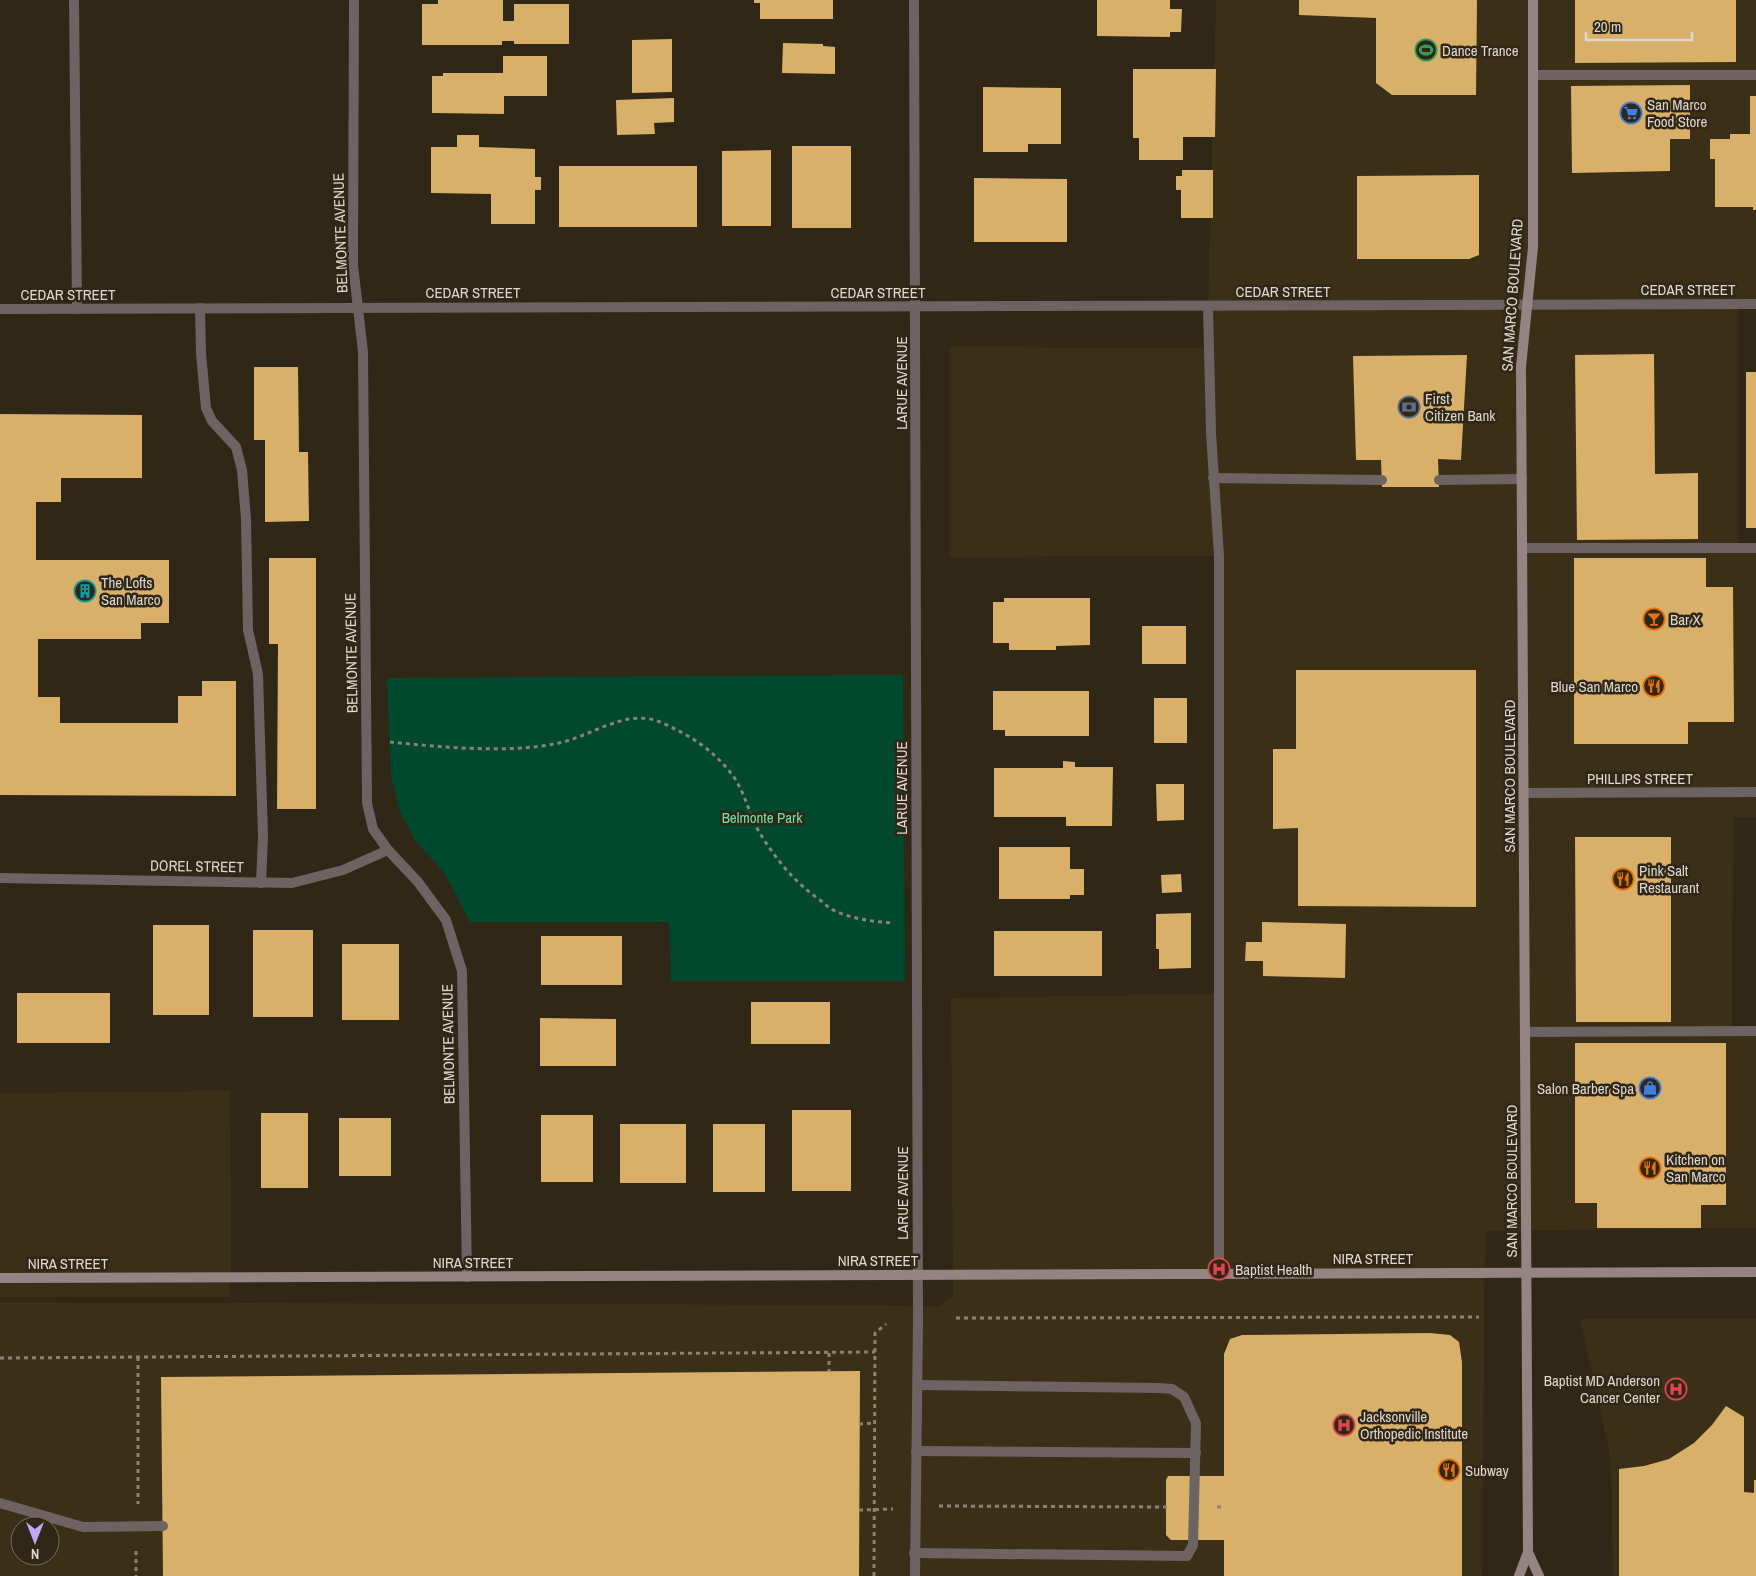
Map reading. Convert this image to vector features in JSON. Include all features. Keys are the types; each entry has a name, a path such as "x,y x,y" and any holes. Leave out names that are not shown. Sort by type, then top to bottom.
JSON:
{"street":[{"path":"74,0 78,309"},
{"name":"BELMONTE AVENUE","path":"354,0 353,265 362,352 367,803 373,828 388,850 418,882 446,920 462,970 467,1277"},
{"name":"LARUE AVENUE","path":"914,0 918,1385 915,1576"},
{"name":"SAN MARCO BOULEVARD","path":"1519,1576 1528,1552 1521,367 1533,247 1532,0"},
{"path":"1533,75 1756,75"},
{"name":"CEDAR STREET","path":"0,309 1756,304"},
{"path":"1208,306 1213,478 1219,556 1219,1274"},
{"path":"200,308 201,353 206,408 212,421 236,447 242,470 246,519 248,630 258,674 263,837 261,882"},
{"path":"1213,478 1382,480"},
{"path":"1439,480 1522,480"},
{"path":"1523,548 1756,548"},
{"name":"PHILLIPS STREET","path":"1524,793 1756,792"},
{"name":"DOREL STREET","path":"0,878 292,883 343,870 388,850"},
{"path":"1525,1032 1756,1031"},
{"name":"NIRA STREET","path":"0,1278 1756,1272"},
{"path":"914,1553 1187,1556 1193,1546 1196,1453 1196,1424 1184,1397 1172,1389 918,1385"},
{"path":"916,1451 1196,1453"},
{"path":"0,1503 83,1527 162,1526"},
{"name":"SAN MARCO BOULEVARD","path":"1528,1552 1539,1576"}],"path":[{"path":"367,739 421,745 516,748 560,743 622,720 638,718 658,721 682,732 710,750 732,773 747,801 758,828 791,876 812,894 834,911 875,922 916,924"},
{"path":"956,1318 1479,1317"},
{"path":"874,1576 875,1333 886,1324"},
{"path":"0,1358 875,1352"},
{"path":"829,1353 829,1371"},
{"path":"138,1357 138,1504"},
{"path":"859,1424 875,1424"},
{"path":"939,1506 1224,1507"},
{"path":"859,1510 901,1508"},
{"path":"136,1551 136,1576"}],"shaded area":[{"path":"1216,0 1756,0 1756,307 1738,308 1738,550 1756,550 1756,817 1733,817 1732,1034 1756,1035 1756,1228 1485,1231 1482,1576 0,1576 0,1302 870,1305 939,1307 953,1295 951,998 1218,994 1219,556 950,557 950,347 1207,348"},
{"path":"230,1091 231,1260 229,1297 0,1297 0,1093"},
{"name":"Baptist MD Anderson Cancer Center","path":"1580,1319 1756,1319 1756,1576 1613,1576 1611,1460"}],"green space":[{"name":"Belmonte Park","path":"903,675 905,981 671,981 669,922 470,922 445,874 415,840 399,810 391,776 387,678"}],"building":[{"path":"438,0 503,0 503,21 514,21 514,4 569,4 569,44 514,44 514,41 502,41 502,45 422,45 422,4 438,4"},
{"path":"754,0 833,0 833,19 760,19 760,3 754,3"},
{"path":"1097,0 1170,0 1170,9 1182,9 1181,32 1170,32 1170,37 1097,36"},
{"name":"Dance Trance","path":"1299,0 1477,0 1476,95 1392,95 1376,83 1376,18 1299,15"},
{"path":"1575,0 1736,0 1736,62 1575,63"},
{"path":"672,39 672,92 632,93 632,40"},
{"path":"783,43 823,44 823,46 835,47 835,74 782,73"},
{"path":"503,56 547,56 547,96 504,96 504,114 432,113 432,76 443,76 443,73 503,73"},
{"path":"1133,69 1216,69 1215,137 1183,137 1183,160 1139,160 1139,138 1133,138"},
{"name":"San Marco Food Store","path":"1690,85 1690,139 1670,139 1670,171 1572,173 1571,86"},
{"path":"983,87 1061,88 1061,144 1028,144 1028,152 983,152"},
{"path":"1750,96 1756,96 1756,210 1753,210 1753,207 1715,207 1715,159 1710,159 1710,139 1730,139 1730,134 1750,134"},
{"path":"674,98 674,122 654,123 655,134 617,135 616,100"},
{"path":"457,135 479,135 479,147 535,149 535,177 541,177 541,190 535,190 535,224 491,224 491,194 431,193 431,147 457,147"},
{"path":"792,146 851,146 851,228 792,228"},
{"path":"771,150 771,226 722,226 722,151"},
{"path":"559,166 697,166 697,227 559,227"},
{"path":"1182,170 1213,170 1213,218 1181,218 1181,190 1176,190 1176,176 1182,176"},
{"path":"1479,175 1479,255 1469,259 1357,259 1357,176"},
{"path":"974,178 1067,179 1067,242 974,242"},
{"path":"1654,354 1655,474 1698,473 1698,539 1577,540 1575,355"},
{"name":"First Citizen Bank","path":"1467,355 1461,460 1438,459 1439,487 1382,487 1381,460 1356,460 1353,356"},
{"path":"254,367 298,367 299,452 308,452 309,521 265,522 265,440 254,440"},
{"path":"1746,372 1756,372 1756,528 1746,528"},
{"name":"The Lofts San Marco","path":"0,414 142,415 142,478 61,478 61,502 36,502 36,560 169,560 169,623 141,623 141,639 38,639 38,697 60,697 60,723 178,723 178,696 202,696 202,681 236,681 236,796 0,795"},
{"path":"269,558 316,558 316,809 277,809 278,644 269,644"},
{"path":"1574,558 1706,558 1706,587 1733,587 1734,722 1688,722 1688,744 1574,744"},
{"path":"1004,598 1090,598 1090,645 1056,646 1056,650 1009,650 1009,643 993,643 993,602 1004,602"},
{"path":"1142,626 1186,626 1186,664 1142,664"},
{"path":"1296,670 1476,670 1476,907 1298,906 1298,828 1273,829 1273,749 1296,749"},
{"path":"993,691 1089,691 1089,736 1005,736 1005,730 993,730"},
{"path":"1154,698 1187,698 1187,743 1154,743"},
{"path":"1063,761 1075,762 1075,767 1113,767 1112,826 1066,826 1066,817 994,817 994,768 1063,768"},
{"path":"1156,784 1184,784 1184,820 1157,821"},
{"path":"1575,837 1671,837 1671,1022 1576,1022"},
{"path":"999,847 1070,847 1070,869 1084,869 1084,895 1070,895 1070,899 999,899"},
{"path":"1181,874 1182,892 1162,893 1161,875"},
{"path":"1191,913 1191,968 1159,969 1159,949 1156,949 1156,914"},
{"path":"1262,922 1346,924 1345,978 1263,976 1263,961 1245,961 1246,942 1262,942"},
{"path":"153,925 209,925 209,1015 153,1015"},
{"path":"253,930 313,930 313,1017 253,1017"},
{"path":"994,931 1102,931 1102,976 994,976"},
{"path":"541,936 622,936 622,985 541,985"},
{"path":"342,944 399,944 399,1020 342,1020"},
{"path":"17,993 110,993 110,1043 17,1043"},
{"path":"751,1002 830,1002 830,1044 751,1044"},
{"path":"540,1018 616,1019 616,1066 540,1066"},
{"path":"1575,1043 1726,1043 1726,1205 1701,1205 1701,1228 1597,1228 1597,1203 1575,1203"},
{"path":"792,1110 851,1110 851,1191 792,1191"},
{"path":"261,1113 308,1113 308,1188 261,1188"},
{"path":"541,1115 593,1115 593,1182 541,1182"},
{"path":"339,1118 391,1118 391,1176 339,1176"},
{"path":"620,1124 686,1124 686,1183 620,1183"},
{"path":"713,1124 765,1124 765,1192 713,1192"},
{"path":"1430,1333 1450,1335 1459,1342 1462,1362 1462,1576 1224,1576 1224,1540 1171,1540 1166,1535 1166,1480 1168,1476 1224,1476 1224,1354 1230,1339 1242,1335"},
{"path":"860,1371 859,1576 163,1576 161,1377"},
{"path":"1726,1406 1744,1417 1744,1492 1754,1493 1754,1480 1756,1480 1756,1576 1619,1576 1619,1469 1644,1466 1669,1459 1694,1443 1712,1425"}],"place":[{"name":"Dance Trance","path":"1426,50"},
{"name":"San Marco Food Store","path":"1631,113"},
{"name":"First Citizen Bank","path":"1409,407"},
{"name":"The Lofts San Marco","path":"85,591"},
{"name":"Bar X","path":"1654,619"},
{"name":"Blue San Marco","path":"1654,686"},
{"name":"Pink Salt Restaurant","path":"1623,879"},
{"name":"Salon Barber Spa","path":"1650,1088"},
{"name":"Kitchen on San Marco","path":"1650,1168"},
{"name":"Baptist Health","path":"1219,1269"},
{"name":"Baptist MD Anderson Cancer Center","path":"1676,1389"},
{"name":"Jacksonville Orthopedic Institute","path":"1344,1425"},
{"name":"Subway","path":"1449,1470"}]}
